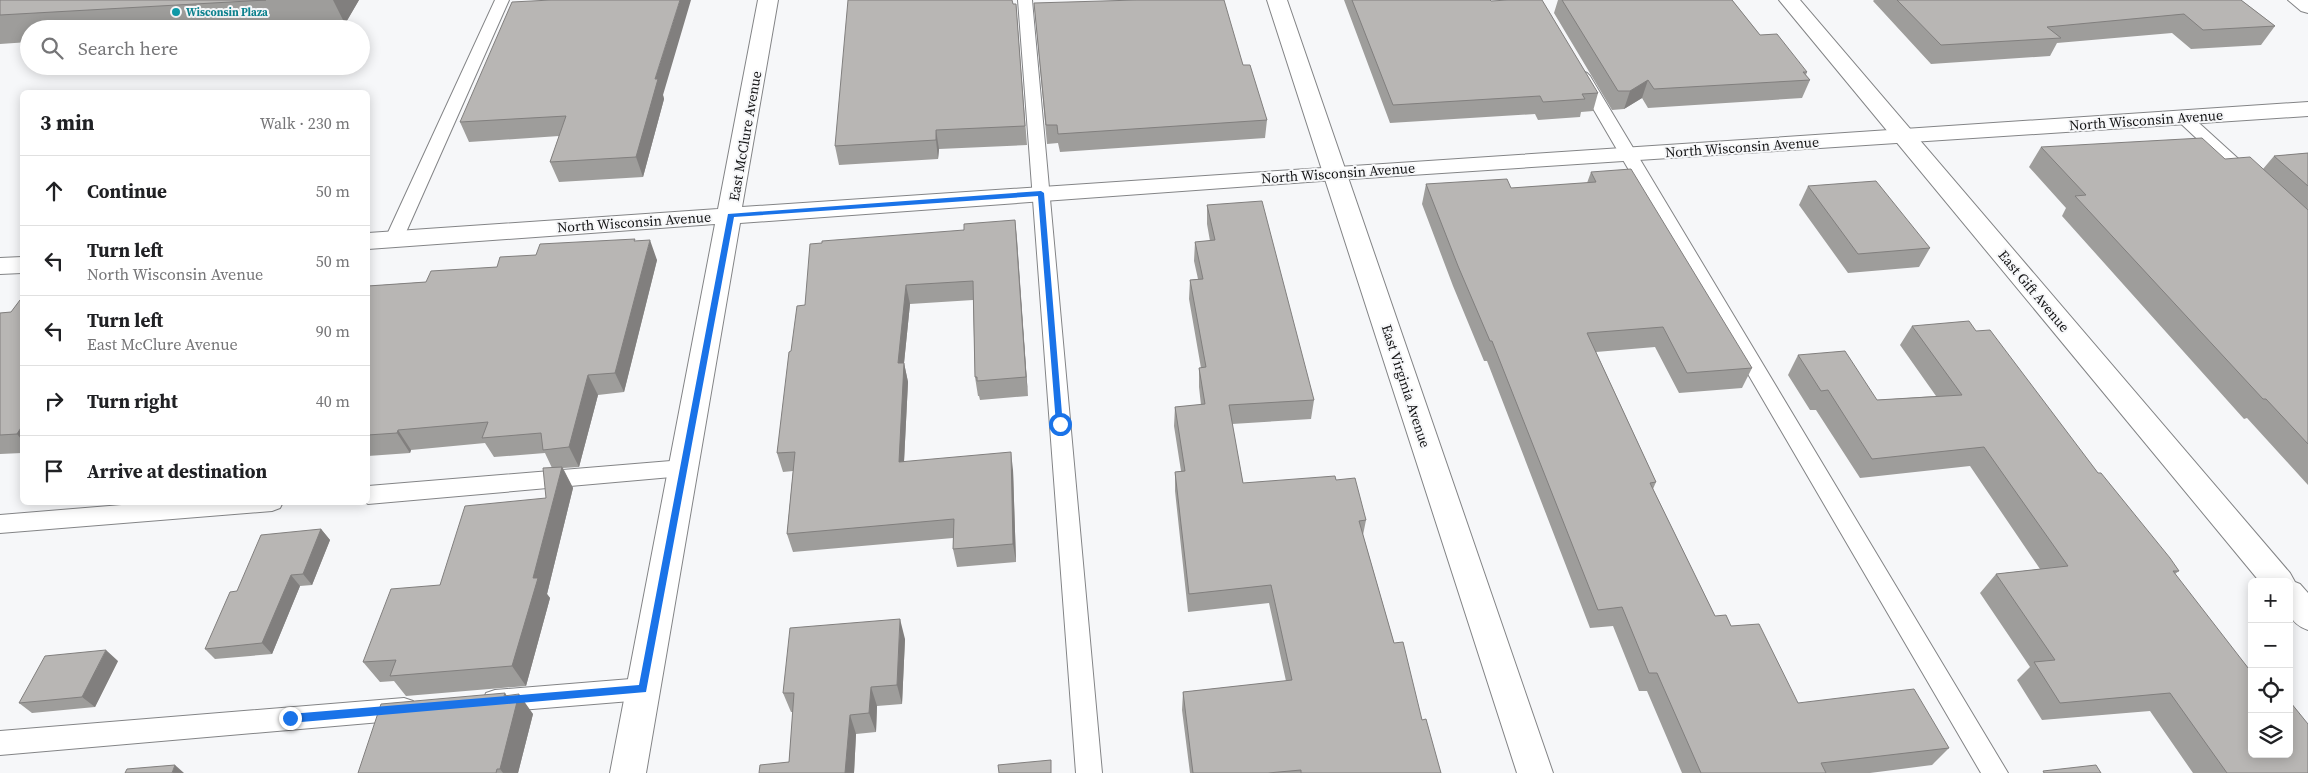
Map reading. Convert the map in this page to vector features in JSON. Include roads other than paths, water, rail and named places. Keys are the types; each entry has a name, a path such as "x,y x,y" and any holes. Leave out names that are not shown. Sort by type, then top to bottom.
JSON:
{"street":[{"name":"East McClure Avenue","path":"628,773 731,215 768,0"},
{"name":"East Virginia Avenue","path":"1276,0 1535,773"},
{"name":"East Gift Avenue","path":"1789,0 2277,578"},
{"path":"2298,0 2308,7"},
{"name":"North Wisconsin Avenue","path":"370,241 1041,193 2308,109"},
{"path":"0,266 20,264"},
{"path":"2293,598 2308,616"}],"lane":[{"path":"394,239 502,0"},
{"path":"1025,0 1089,773"},
{"path":"1576,65 1995,773"},
{"path":"2183,117 2260,188"},
{"path":"370,494 683,468"},
{"path":"0,524 235,505"},
{"path":"476,703 643,689"},
{"path":"0,744 427,707"}],"place":[{"name":"Wisconsin Plaza","path":"176,12"}]}
